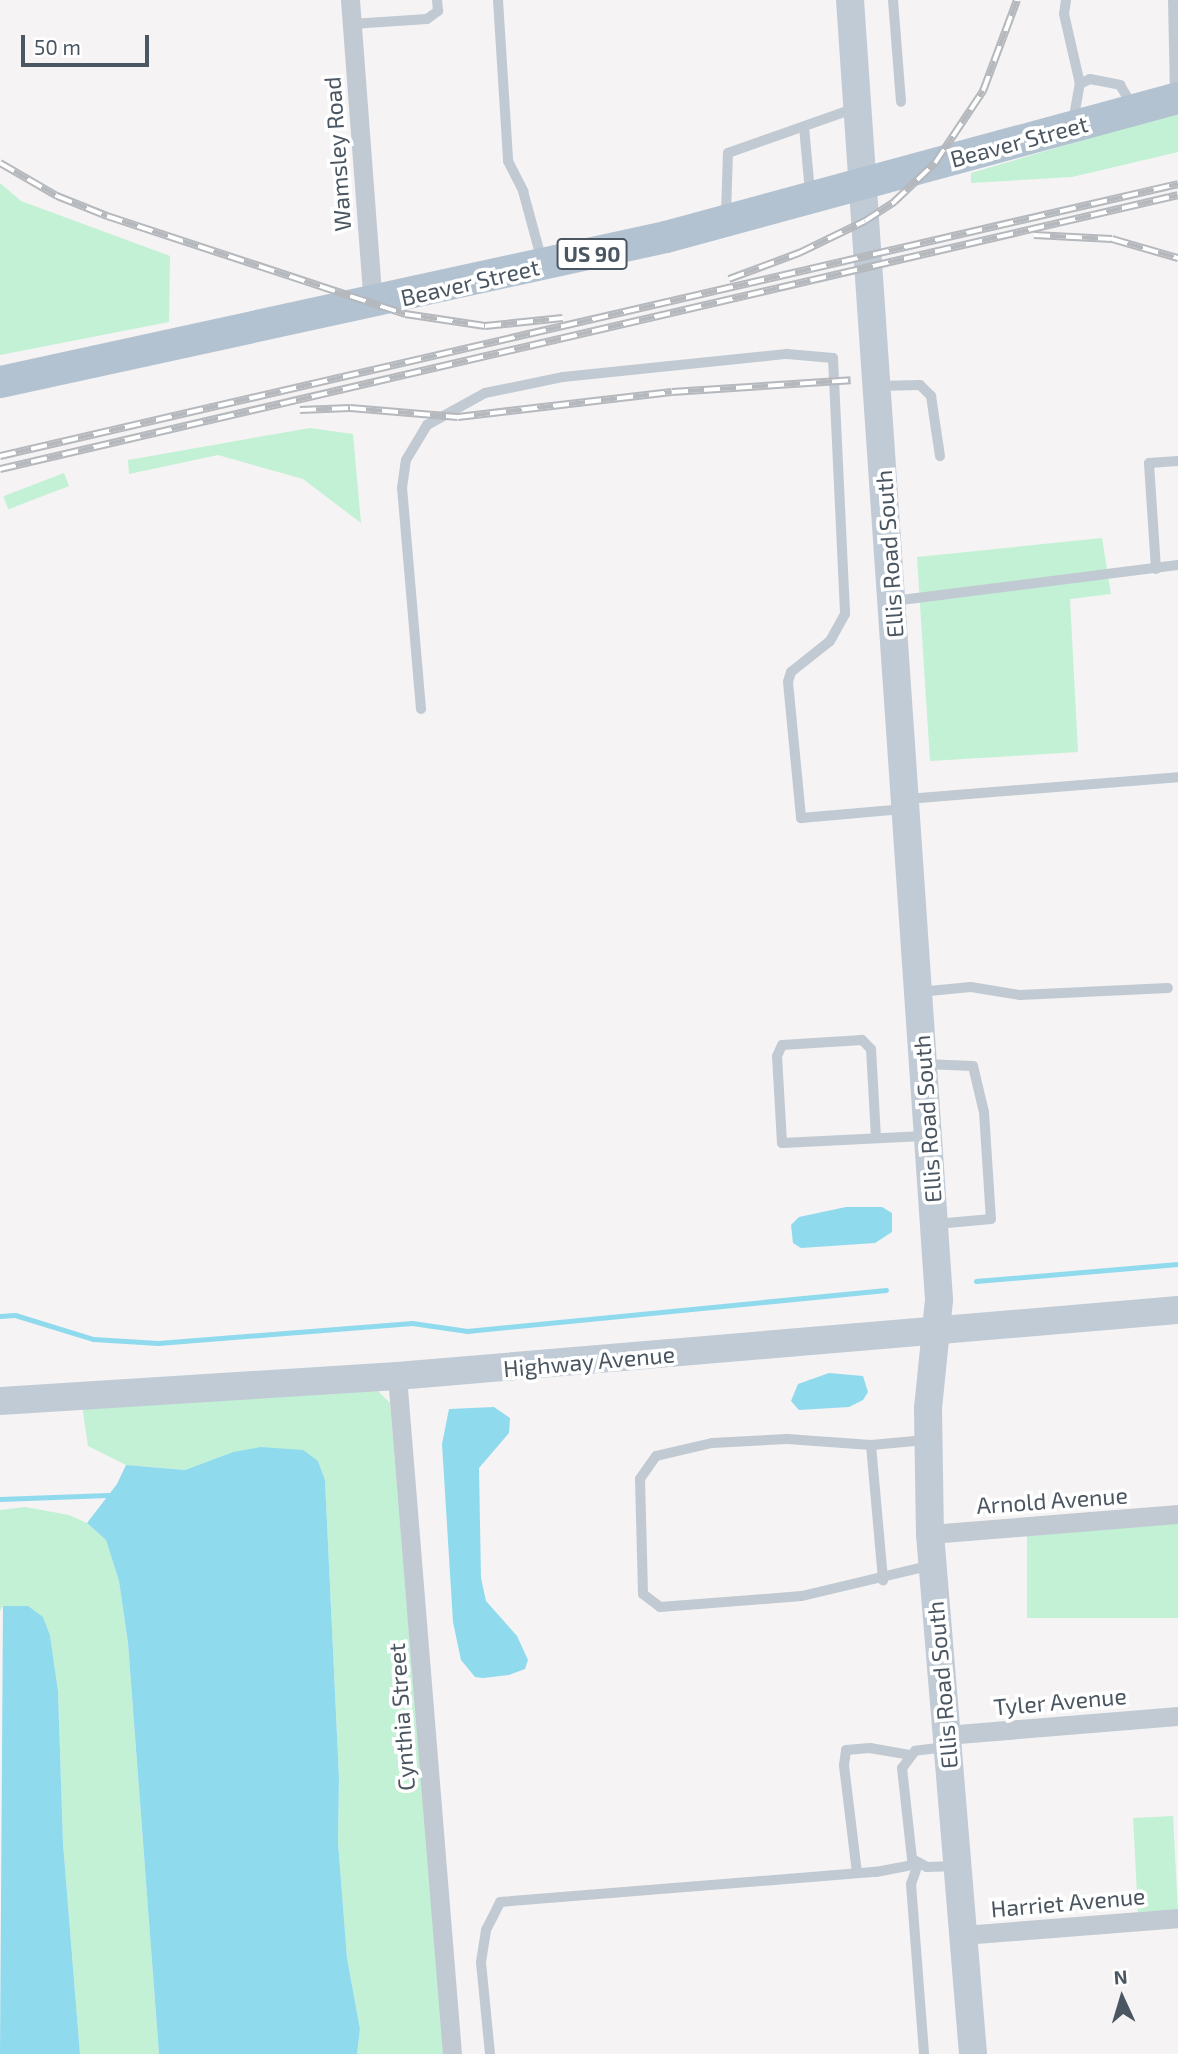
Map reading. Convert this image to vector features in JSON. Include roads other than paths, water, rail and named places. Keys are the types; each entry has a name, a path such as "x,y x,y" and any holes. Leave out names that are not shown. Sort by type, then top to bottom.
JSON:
{"main road":[{"name":"Beaver Street","path":"0,382 543,265 810,198 1177,98"}],"street":[{"name":"Wamsley Road","path":"350,0 373,303"},
{"name":"Ellis Road South","path":"850,0 934,1224 937,1331 927,1440 930,1534 972,2054"},
{"name":"Highway Avenue","path":"0,1401 397,1376 1178,1310"},
{"name":"Cynthia Street","path":"397,1376 452,2054"},
{"name":"Arnold Avenue","path":"930,1534 1178,1514"},
{"name":"Tyler Avenue","path":"946,1741 1178,1716"},
{"name":"Harriet Avenue","path":"962,1935 1178,1917"}],"lane":[{"path":"352,24 427,19 438,11 437,0"},
{"path":"498,0 508,161 523,191 543,265"},
{"path":"893,0 901,102"},
{"path":"1066,0 1064,14 1080,85 1073,126"},
{"path":"1173,0 1177,98"},
{"path":"1080,85 1090,79 1111,79 1127,94 1134,109"},
{"path":"726,220 728,153 857,107"},
{"path":"804,127 810,198"},
{"path":"421,709 402,488 406,460 427,425 485,393 562,377 787,354 833,358 845,614 830,641 791,673 788,681 801,818 906,804 1178,777"},
{"path":"878,386 920,385 931,396 940,456"},
{"path":"1156,569 1149,463 1178,461"},
{"path":"892,601 1178,565"},
{"path":"919,992 971,988 1020,995 1168,988"},
{"path":"877,1138 871,1049 862,1040 782,1045 777,1056 782,1143 928,1136"},
{"path":"924,1064 973,1066 984,1112 991,1219 934,1224"},
{"path":"927,1440 871,1444 787,1439 712,1443 656,1456 640,1479 643,1594 660,1607 802,1596 883,1580 932,1565"},
{"path":"871,1444 883,1580"},
{"path":"857,1873 844,1765 846,1750 870,1748 909,1755 946,1741"},
{"path":"909,1755 902,1768 910,1852 918,1864"},
{"path":"918,1864 911,1884 924,2054"},
{"path":"491,2054 481,1962 486,1930 500,1902 857,1873 918,1864 957,1866"}],"water":[{"path":"846,1207 882,1207 892,1213 892,1232 875,1243 801,1248 793,1243 791,1225 799,1217"},
{"path":"829,1373 863,1376 868,1392 863,1400 849,1407 799,1410 791,1401 798,1384"},
{"path":"494,1407 510,1418 509,1433 479,1468 481,1578 486,1601 517,1636 528,1660 525,1669 509,1675 483,1678 475,1677 461,1660 453,1622 442,1444 449,1409"},
{"path":"261,1447 303,1450 318,1461 325,1480 339,1778 338,1842 347,1958 360,2029 357,2054 159,2054 128,1643 119,1581 106,1540 87,1523 117,1484 126,1465 185,1470 233,1452"},
{"path":"3,1606 28,1606 43,1617 50,1635 58,1691 63,1843 80,2054 0,2054"}],"waterway":[{"path":"976,1281 1178,1264"},
{"path":"0,1316 15,1315 93,1339 158,1343 412,1323 467,1331 886,1290"},
{"path":"0,1499 108,1495"}],"railway":[{"path":"729,279 799,253 865,221 894,202 935,163 983,91 1017,0"},
{"path":"0,163 57,196 107,216 405,314 485,326 563,318"},
{"path":"0,456 1178,184"},
{"path":"0,469 1178,195"},
{"path":"1034,235 1112,239 1178,258"},
{"path":"300,410 350,408 458,417 672,392 851,380"}]}
